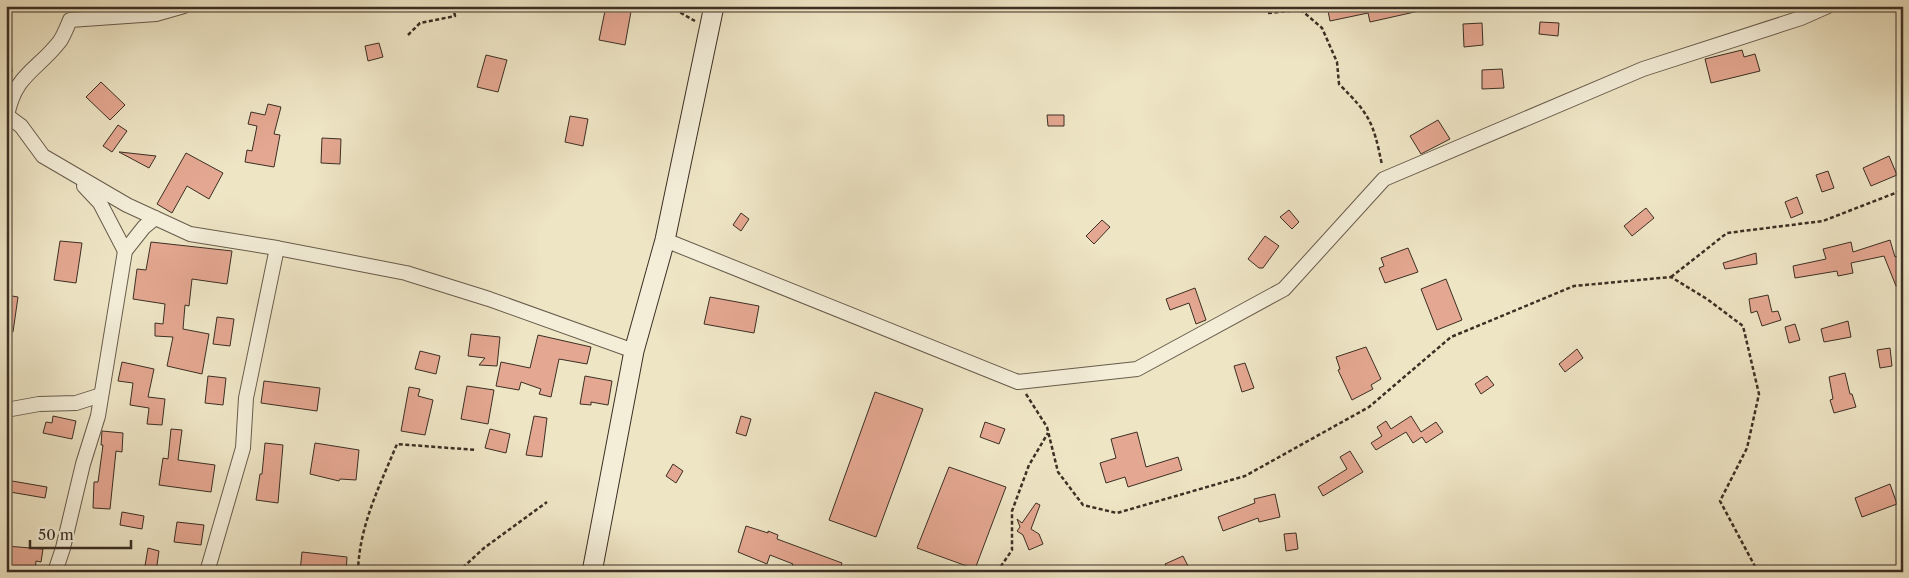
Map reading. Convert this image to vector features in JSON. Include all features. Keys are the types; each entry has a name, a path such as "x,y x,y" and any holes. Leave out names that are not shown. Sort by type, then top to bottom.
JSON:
{"main road":[{"path":"592,572 634,351 665,240 714,6"}],"street":[{"path":"184,6 156,14 70,20 60,41 24,75 10,100 7,116 21,126 43,156 74,177 190,234 277,248 406,273 489,299 634,351"},
{"path":"665,240 1018,382 1137,370 1284,289 1384,178 1643,69 1801,18 1828,6"},
{"path":"74,177 100,203 125,250"},
{"path":"55,572 63,548 83,464 98,416 125,250 144,227 155,218"},
{"path":"207,572 243,448 246,398 277,248"},
{"path":"6,410 39,404 76,403 101,395"}],"path":[{"path":"6,29 10,6"},
{"path":"408,35 420,23 455,16 453,6"},
{"path":"683,6 681,13 708,30"},
{"path":"1268,13 1301,10 1322,28 1337,62 1339,84 1364,110 1376,132 1384,178"},
{"path":"6,49 16,89"},
{"path":"1018,382 1046,427 1058,472 1082,505 1117,513 1245,476 1369,407 1451,337 1574,286 1671,277 1727,233 1823,221 1903,190"},
{"path":"1671,277 1707,299 1743,326 1759,394 1747,448 1720,501 1758,572"},
{"path":"997,572 1012,550 1012,511 1029,465 1048,433"},
{"path":"358,572 366,518 397,444 476,450"},
{"path":"458,572 484,548 546,502"}],"building":[{"path":"606,6 632,6 625,45 599,40"},
{"path":"1327,6 1418,6 1419,11 1370,22 1368,13 1330,21"},
{"path":"1540,22 1559,23 1558,36 1539,34"},
{"path":"1482,23 1483,45 1464,47 1463,24"},
{"path":"379,43 383,57 368,61 365,46"},
{"path":"1742,50 1744,57 1755,54 1760,71 1711,83 1705,59"},
{"path":"486,55 507,60 498,92 477,87"},
{"path":"1502,69 1504,88 1482,89 1482,70"},
{"path":"101,82 125,105 110,120 86,97"},
{"path":"268,104 281,107 274,134 280,135 274,167 245,162 247,150 252,151 257,126 248,124 251,112 265,115"},
{"path":"1047,115 1064,115 1064,126 1048,126"},
{"path":"570,116 588,119 583,146 565,142"},
{"path":"1438,120 1450,139 1421,154 1410,136"},
{"path":"118,125 127,131 112,152 103,146"},
{"path":"322,138 341,139 340,164 321,163"},
{"path":"120,152 156,156 149,168"},
{"path":"186,153 223,173 209,199 187,186 172,213 157,204"},
{"path":"1889,156 1897,175 1871,186 1863,168"},
{"path":"1828,171 1834,188 1822,192 1816,175"},
{"path":"1797,197 1803,213 1791,218 1785,202"},
{"path":"1646,208 1654,218 1632,236 1624,226"},
{"path":"1289,210 1299,222 1292,229 1280,217"},
{"path":"741,213 749,219 741,231 733,225"},
{"path":"1102,220 1110,227 1094,244 1086,236"},
{"path":"1265,236 1279,246 1263,268 1259,268 1248,259"},
{"path":"1890,240 1895,257 1903,254 1903,284 1896,286 1884,256 1851,263 1853,273 1838,276 1837,271 1795,278 1793,266 1826,259 1823,249 1851,242 1853,252"},
{"path":"60,241 82,243 76,283 54,280"},
{"path":"151,242 232,251 227,284 192,279 189,306 185,305 183,329 209,334 202,374 167,366 173,337 155,336 155,323 163,324 165,304 133,299 137,269 146,270"},
{"path":"1408,248 1418,272 1385,283 1379,268 1384,266 1381,258"},
{"path":"1756,253 1757,264 1725,269 1723,263"},
{"path":"1446,279 1462,320 1437,330 1421,289"},
{"path":"1195,288 1206,320 1196,324 1189,303 1170,310 1166,299"},
{"path":"6,295 18,297 13,332 6,332"},
{"path":"1768,295 1772,312 1778,311 1781,320 1762,326 1757,311 1751,313 1749,299"},
{"path":"710,297 759,306 754,333 704,324"},
{"path":"217,317 234,319 230,346 213,344"},
{"path":"1848,321 1851,337 1824,342 1821,329"},
{"path":"1795,324 1800,340 1789,343 1785,327"},
{"path":"471,334 500,337 497,366 479,365 485,358 468,356"},
{"path":"538,335 591,347 587,364 559,359 551,397 539,394 541,389 521,382 519,390 496,386 501,362 530,368"},
{"path":"1366,347 1381,379 1371,385 1373,389 1352,400 1338,370 1340,369 1336,357"},
{"path":"1890,348 1892,366 1880,368 1877,350"},
{"path":"1577,349 1583,358 1565,372 1559,364"},
{"path":"420,351 440,356 436,374 415,369"},
{"path":"122,362 154,369 148,397 165,399 162,425 147,424 149,408 130,405 133,383 118,381"},
{"path":"1245,363 1254,388 1242,392 1234,366"},
{"path":"1845,373 1850,394 1852,394 1856,407 1834,413 1830,400 1833,399 1829,377"},
{"path":"208,376 226,378 223,405 205,403"},
{"path":"585,376 612,381 608,405 591,402 591,405 580,404"},
{"path":"1487,376 1494,385 1481,394 1475,384"},
{"path":"264,381 320,388 317,411 261,403"},
{"path":"467,386 494,390 488,424 461,419"},
{"path":"409,387 420,389 418,396 433,400 425,435 401,431"},
{"path":"875,392 923,409 876,537 829,520"},
{"path":"53,416 76,421 72,439 43,433 46,422 52,423"},
{"path":"534,416 547,418 542,457 526,455"},
{"path":"741,416 751,419 746,436 736,433"},
{"path":"1411,416 1421,432 1436,422 1443,432 1426,443 1422,437 1413,443 1406,432 1376,450 1371,443 1382,436 1377,427 1386,421 1391,429"},
{"path":"985,422 1005,429 999,444 980,437"},
{"path":"171,429 182,430 178,460 215,465 211,492 159,485 163,458 168,459"},
{"path":"490,429 510,434 506,453 485,448"},
{"path":"102,431 123,433 122,452 116,451 110,509 93,508 94,482 98,482 103,445 101,445"},
{"path":"1137,432 1146,467 1178,457 1182,470 1128,487 1125,477 1106,483 1100,463 1116,458 1111,439"},
{"path":"265,443 283,445 278,503 256,500 260,474 262,474"},
{"path":"315,443 359,450 356,480 340,479 339,481 310,474"},
{"path":"1350,451 1363,472 1323,496 1318,487 1347,469 1340,457"},
{"path":"673,464 683,471 676,483 666,476"},
{"path":"949,467 1006,487 975,569 917,548"},
{"path":"12,481 47,487 45,498 10,492"},
{"path":"1890,484 1897,504 1862,517 1855,498"},
{"path":"1275,494 1280,517 1259,522 1258,518 1223,531 1218,517 1255,503 1254,499"},
{"path":"1036,503 1040,505 1031,529 1039,534 1043,544 1029,550 1023,535 1017,531 1020,527 1017,519 1022,523"},
{"path":"122,512 144,516 142,529 120,525"},
{"path":"177,522 204,525 201,545 174,542"},
{"path":"746,526 768,533 768,531 778,535 777,539 842,563 839,572 790,572 793,564 770,555 767,564 738,552"},
{"path":"1296,533 1298,549 1286,551 1284,534"},
{"path":"6,546 43,549 41,562 36,561 35,572 6,571"},
{"path":"148,548 159,551 156,572 144,572"},
{"path":"302,552 347,557 346,572 300,572"},
{"path":"1183,556 1188,566 1169,572 1165,564"}]}
